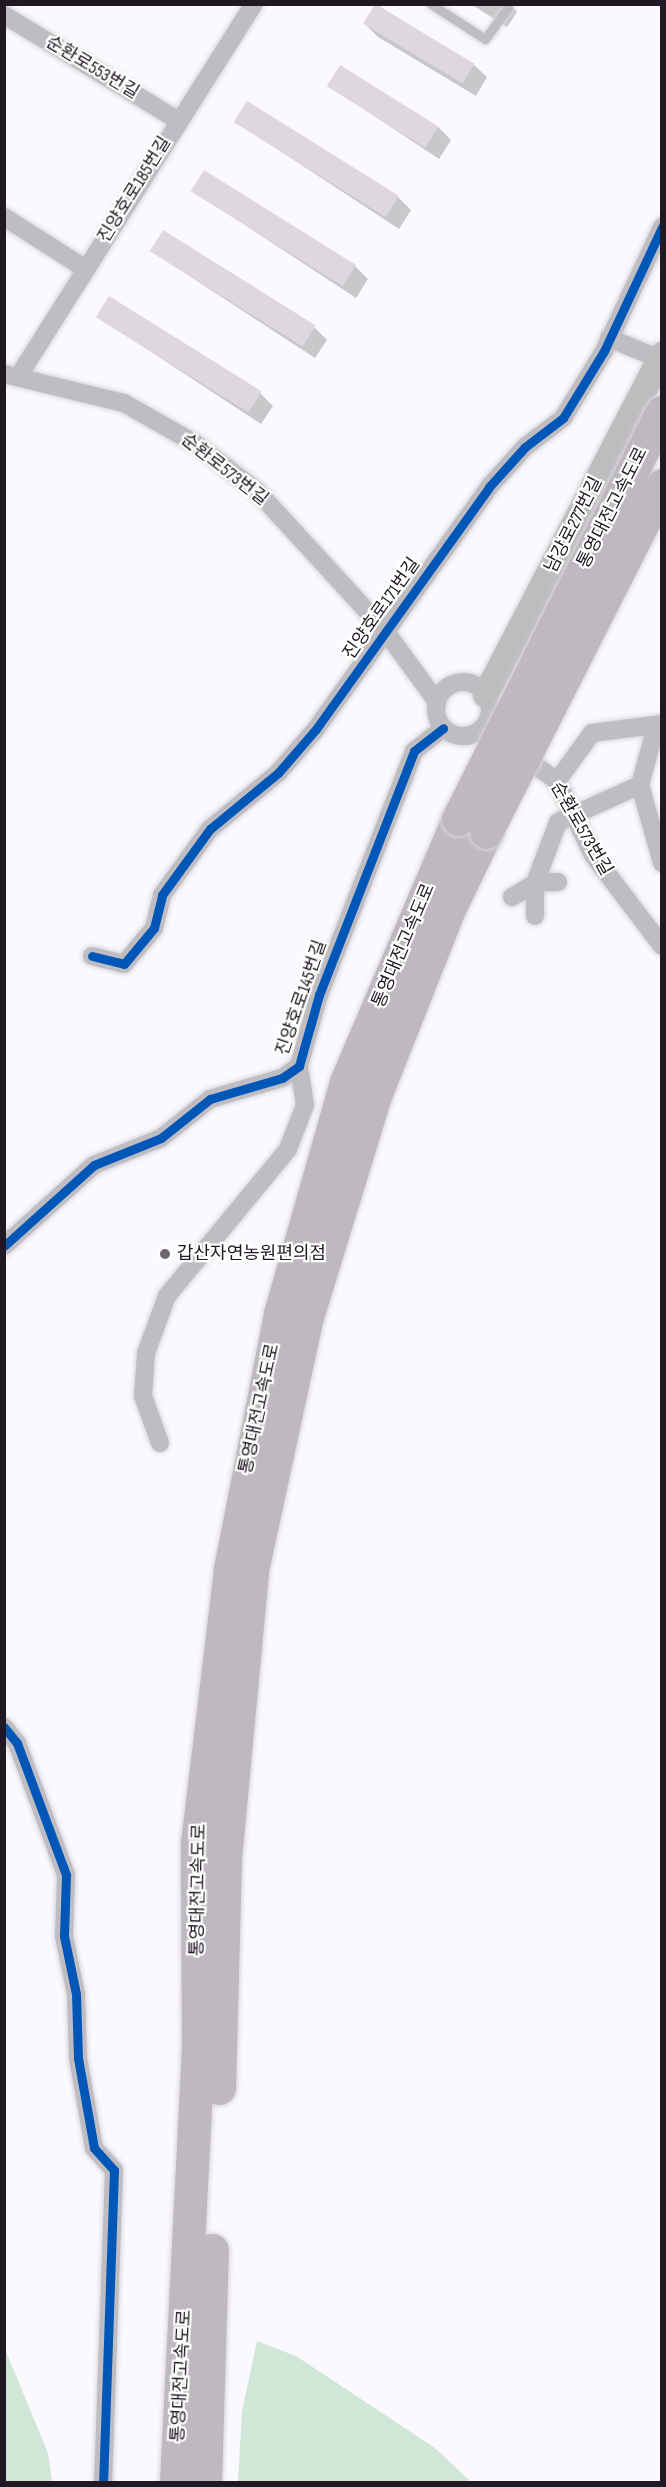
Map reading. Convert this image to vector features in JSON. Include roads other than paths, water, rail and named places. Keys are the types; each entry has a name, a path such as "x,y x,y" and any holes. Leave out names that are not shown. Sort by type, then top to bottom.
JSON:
{"highway":[{"name":"통영대전고속도로","path":"176,2482 198,2049 197,1843 232,1558 280,1314 346,1082 472,826 662,412"},
{"name":"통영대전고속도로","path":"204,2482 225,1858 252,1570 306,1320 376,1093 448,909 472,826 662,485"}],"street":[{"name":"진양호로185번길","path":"11,376 86,269 254,4"},
{"name":"순환로553번길","path":"4,15 179,121"},
{"path":"4,217 86,269"},
{"name":"진양호로171번길","path":"92,956 123,964 154,928 162,895 210,829 278,773 386,632 489,487 525,447 563,418 609,338 662,227"},
{"path":"609,338 661,357"},
{"name":"남강로277번길","path":"486,695 661,357"},
{"name":"순환로573번길","path":"11,376 124,403 196,444 256,491 386,632 437,702"},
{"path":"464,682 486,695 490,712 483,728 467,736 443,728 437,702 447,688 464,682"},
{"path":"557,781 592,733 630,725 659,726 640,785 662,863"},
{"name":"진양호로145번길","path":"4,1246 94,1165 161,1138 210,1099 282,1078 299,1066 319,995 414,752 443,728"},
{"name":"순환로573번길","path":"483,728 557,781 593,855 662,946"},
{"path":"535,916 535,883 558,822 640,785"},
{"path":"512,897 535,883 558,882"},
{"path":"160,1443 143,1396 146,1353 167,1296 288,1149 305,1105 299,1066"},
{"path":"4,1727 17,1743 66,1875 63,1936 76,1994 78,2058 94,2148 114,2170 103,2482"}],"lane":[{"path":"431,4 485,39 508,7"}],"place":[{"name":"갑산자연농원편의점","path":"165,1254"}]}
